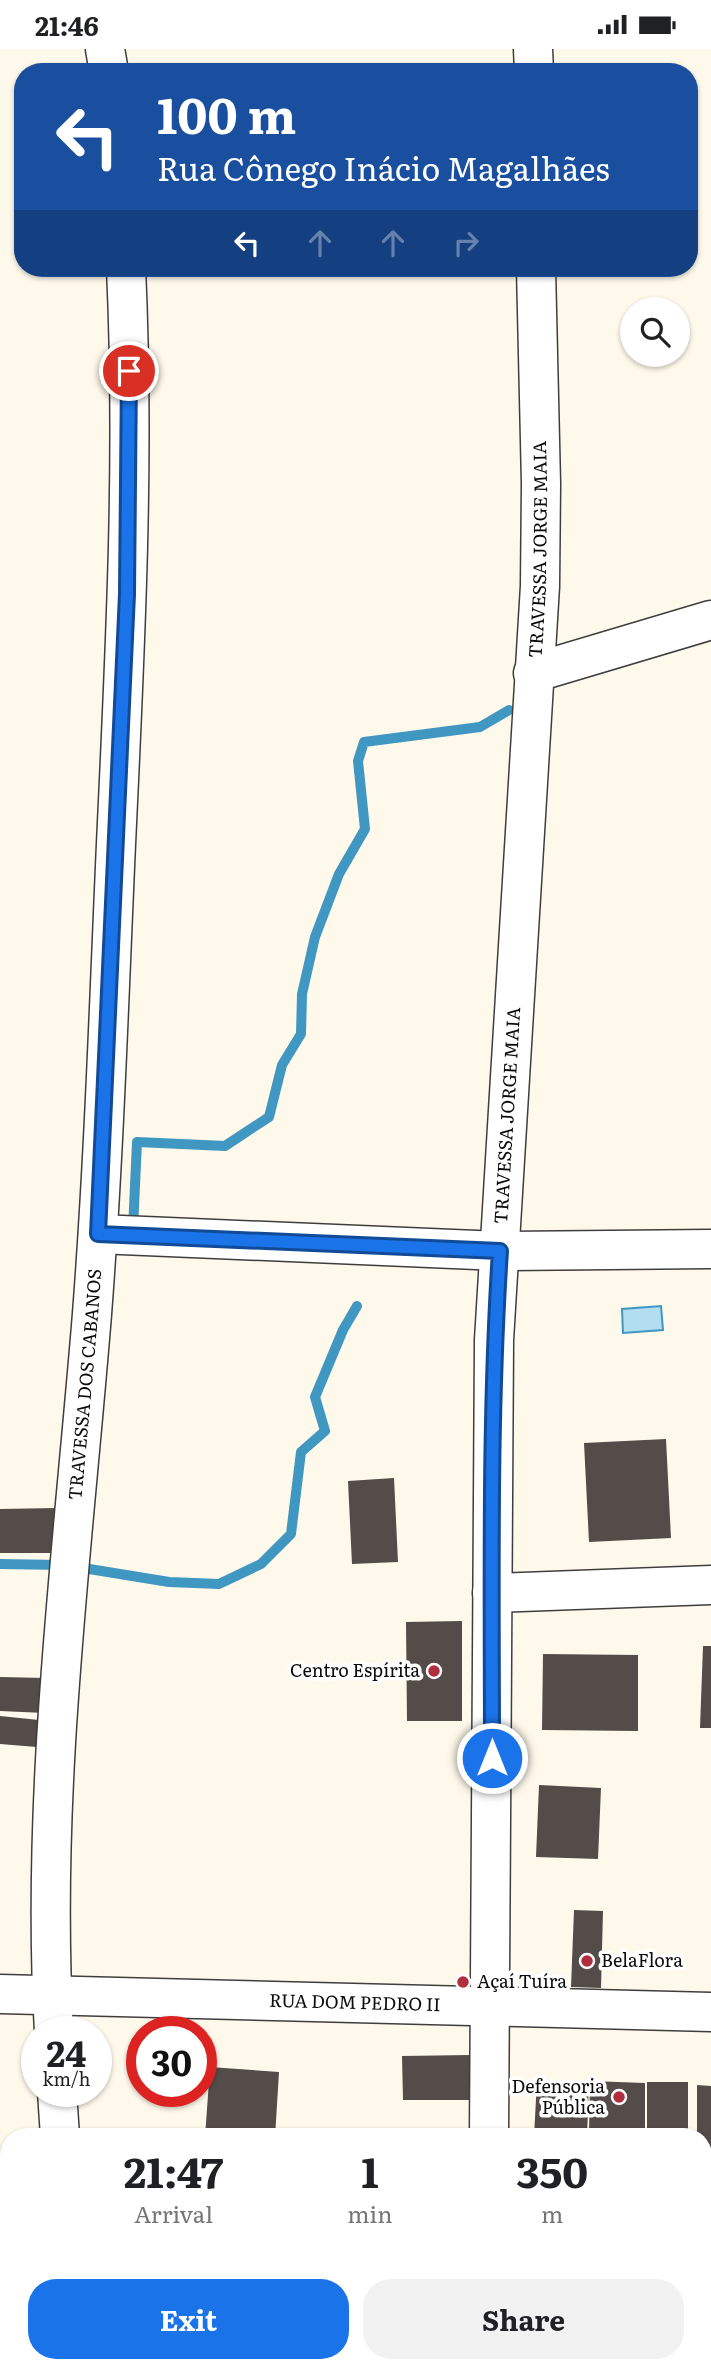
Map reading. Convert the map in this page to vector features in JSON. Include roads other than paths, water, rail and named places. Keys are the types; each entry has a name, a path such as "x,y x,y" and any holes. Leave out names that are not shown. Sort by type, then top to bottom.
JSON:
{"street":[{"name":"TRAVESSA DOS CABANOS","path":"53,2013 52,1871 56,1761 98,1234 128,569 130,394 126,277"},
{"name":"TRAVESSA JORGE MAIA","path":"489,2128 494,1353 540,586 537,277"},
{"path":"533,673 711,619"},
{"path":"98,1234 500,1251 711,1249"},
{"path":"492,1593 711,1585"},
{"name":"RUA DOM PEDRO II","path":"0,1994 53,2013 491,2005 711,2012"},
{"path":"58,2107 59,2128"}],"water":[{"path":"661,1306 663,1330 623,1333 622,1309"}],"waterway":[{"path":"133,1229 137,1142 225,1146 269,1117 282,1065 301,1034 302,994 315,937 339,874 365,829 358,761 364,742 480,727 509,710"},
{"path":"77,1567 169,1582 219,1584 261,1564 291,1534 301,1452 325,1431 315,1397 343,1330 357,1306"},
{"path":"0,1564 62,1565"}],"place":[{"name":"Centro Espírita","path":"434,1671"},
{"name":"BelaFlora","path":"587,1961"},
{"name":"Açaí Tuíra","path":"463,1982"},
{"name":"Defensoria Pública","path":"619,2097"}]}
